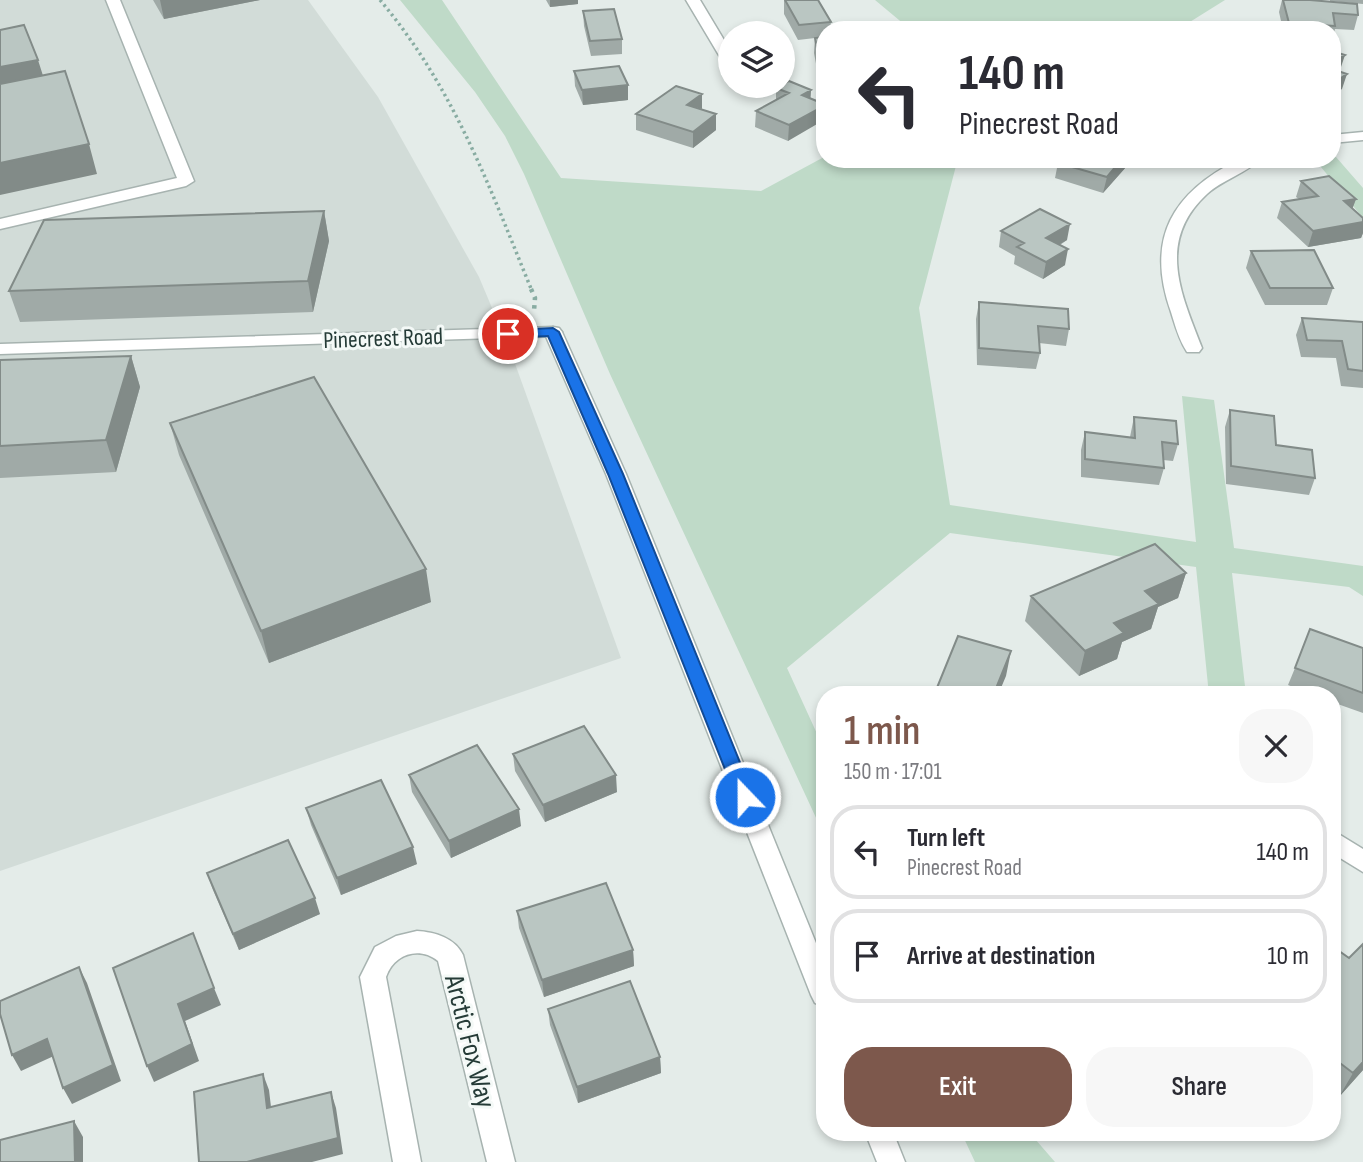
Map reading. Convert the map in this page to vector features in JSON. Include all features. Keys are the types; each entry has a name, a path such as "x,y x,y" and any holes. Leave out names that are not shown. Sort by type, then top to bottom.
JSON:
{"street":[{"path":"0,224 186,181 113,0"},
{"path":"693,0 718,42"},
{"path":"1341,138 1363,136"},
{"path":"1193,348 1170,282 1168,242 1177,219 1192,198 1209,182 1236,168"},
{"path":"542,333 616,474 816,975"},
{"name":"Pinecrest Road","path":"0,349 542,333"},
{"path":"1341,846 1363,862"},
{"name":"Arctic Fox Way","path":"407,1162 373,977 380,959 392,949 419,941 442,947 450,955 501,1162"},
{"path":"883,1141 891,1162"}],"path":[{"path":"380,0 397,18 453,104 535,298 542,333"}],"shaded area":[{"path":"0,0 308,0 378,97 479,277 513,358 621,658 0,871"}],"green space":[{"path":"400,0 442,0 561,178 761,191 816,161 816,168 955,168 919,308 950,505 1196,542 1182,396 1214,400 1234,548 1363,566 1363,596 1349,587 1232,573 1245,686 1208,686 1196,567 950,533 787,668 816,731 816,818 610,374 524,174 505,136 475,92"},
{"path":"875,0 1225,0 1191,21 900,21"},
{"path":"1341,163 1363,188 1363,218 1322,168 1341,168"},
{"path":"965,1141 1037,1141 1055,1162 975,1162"}],"building":[{"path":"785,0 818,0 830,21 816,21 816,23 799,25"},
{"path":"1283,0 1357,4 1358,15 1333,13 1334,21 1288,21"},
{"path":"614,9 622,39 590,41 583,11"},
{"path":"24,25 38,60 0,67 0,30"},
{"path":"619,66 628,85 582,90 574,71"},
{"path":"65,71 89,144 0,163 0,84"},
{"path":"795,83 811,90 802,95 816,101 816,110 789,125 756,111 780,98 795,98"},
{"path":"676,86 702,94 687,105 716,114 693,132 636,114"},
{"path":"1076,168 1114,168 1107,177"},
{"path":"1329,176 1356,199 1344,201 1363,218 1363,222 1313,231 1282,202 1318,196 1301,181"},
{"path":"1040,209 1070,224 1046,238 1068,249 1046,262 1017,247 1024,243 1001,231"},
{"path":"324,211 308,281 9,291 44,220"},
{"path":"1314,250 1333,288 1270,288 1251,251"},
{"path":"979,302 1068,309 1069,329 1038,326 1040,353 979,348"},
{"path":"1302,318 1363,322 1363,371 1348,369 1342,341 1307,340"},
{"path":"131,356 106,440 0,446 0,360"},
{"path":"314,377 426,569 261,631 170,423"},
{"path":"1230,410 1274,416 1276,445 1312,450 1315,478 1231,466"},
{"path":"1134,417 1176,421 1178,444 1162,442 1164,468 1085,459 1085,432 1135,438"},
{"path":"1155,544 1186,573 1145,591 1159,604 1114,623 1124,633 1085,651 1031,596"},
{"path":"1310,629 1363,648 1363,693 1295,668"},
{"path":"958,636 1011,651 997,686 938,686"},
{"path":"584,726 616,775 543,805 513,754"},
{"path":"477,745 519,809 449,841 409,775"},
{"path":"381,780 413,847 337,878 306,808"},
{"path":"288,840 315,898 233,934 207,873"},
{"path":"606,883 633,950 542,980 517,911"},
{"path":"193,933 214,988 178,1004 192,1044 147,1066 113,968"},
{"path":"1363,944 1363,1062 1353,1073 1341,1064 1341,952 1349,958"},
{"path":"79,967 113,1065 63,1088 47,1039 12,1055 0,1014 0,1001"},
{"path":"630,981 660,1057 577,1087 548,1009"},
{"path":"263,1074 267,1108 331,1092 338,1138 247,1162 199,1162 194,1092"},
{"path":"74,1121 75,1162 0,1162 0,1140"}],"route":[{"path":"508,334 553,332 616,474 745,797"}]}
